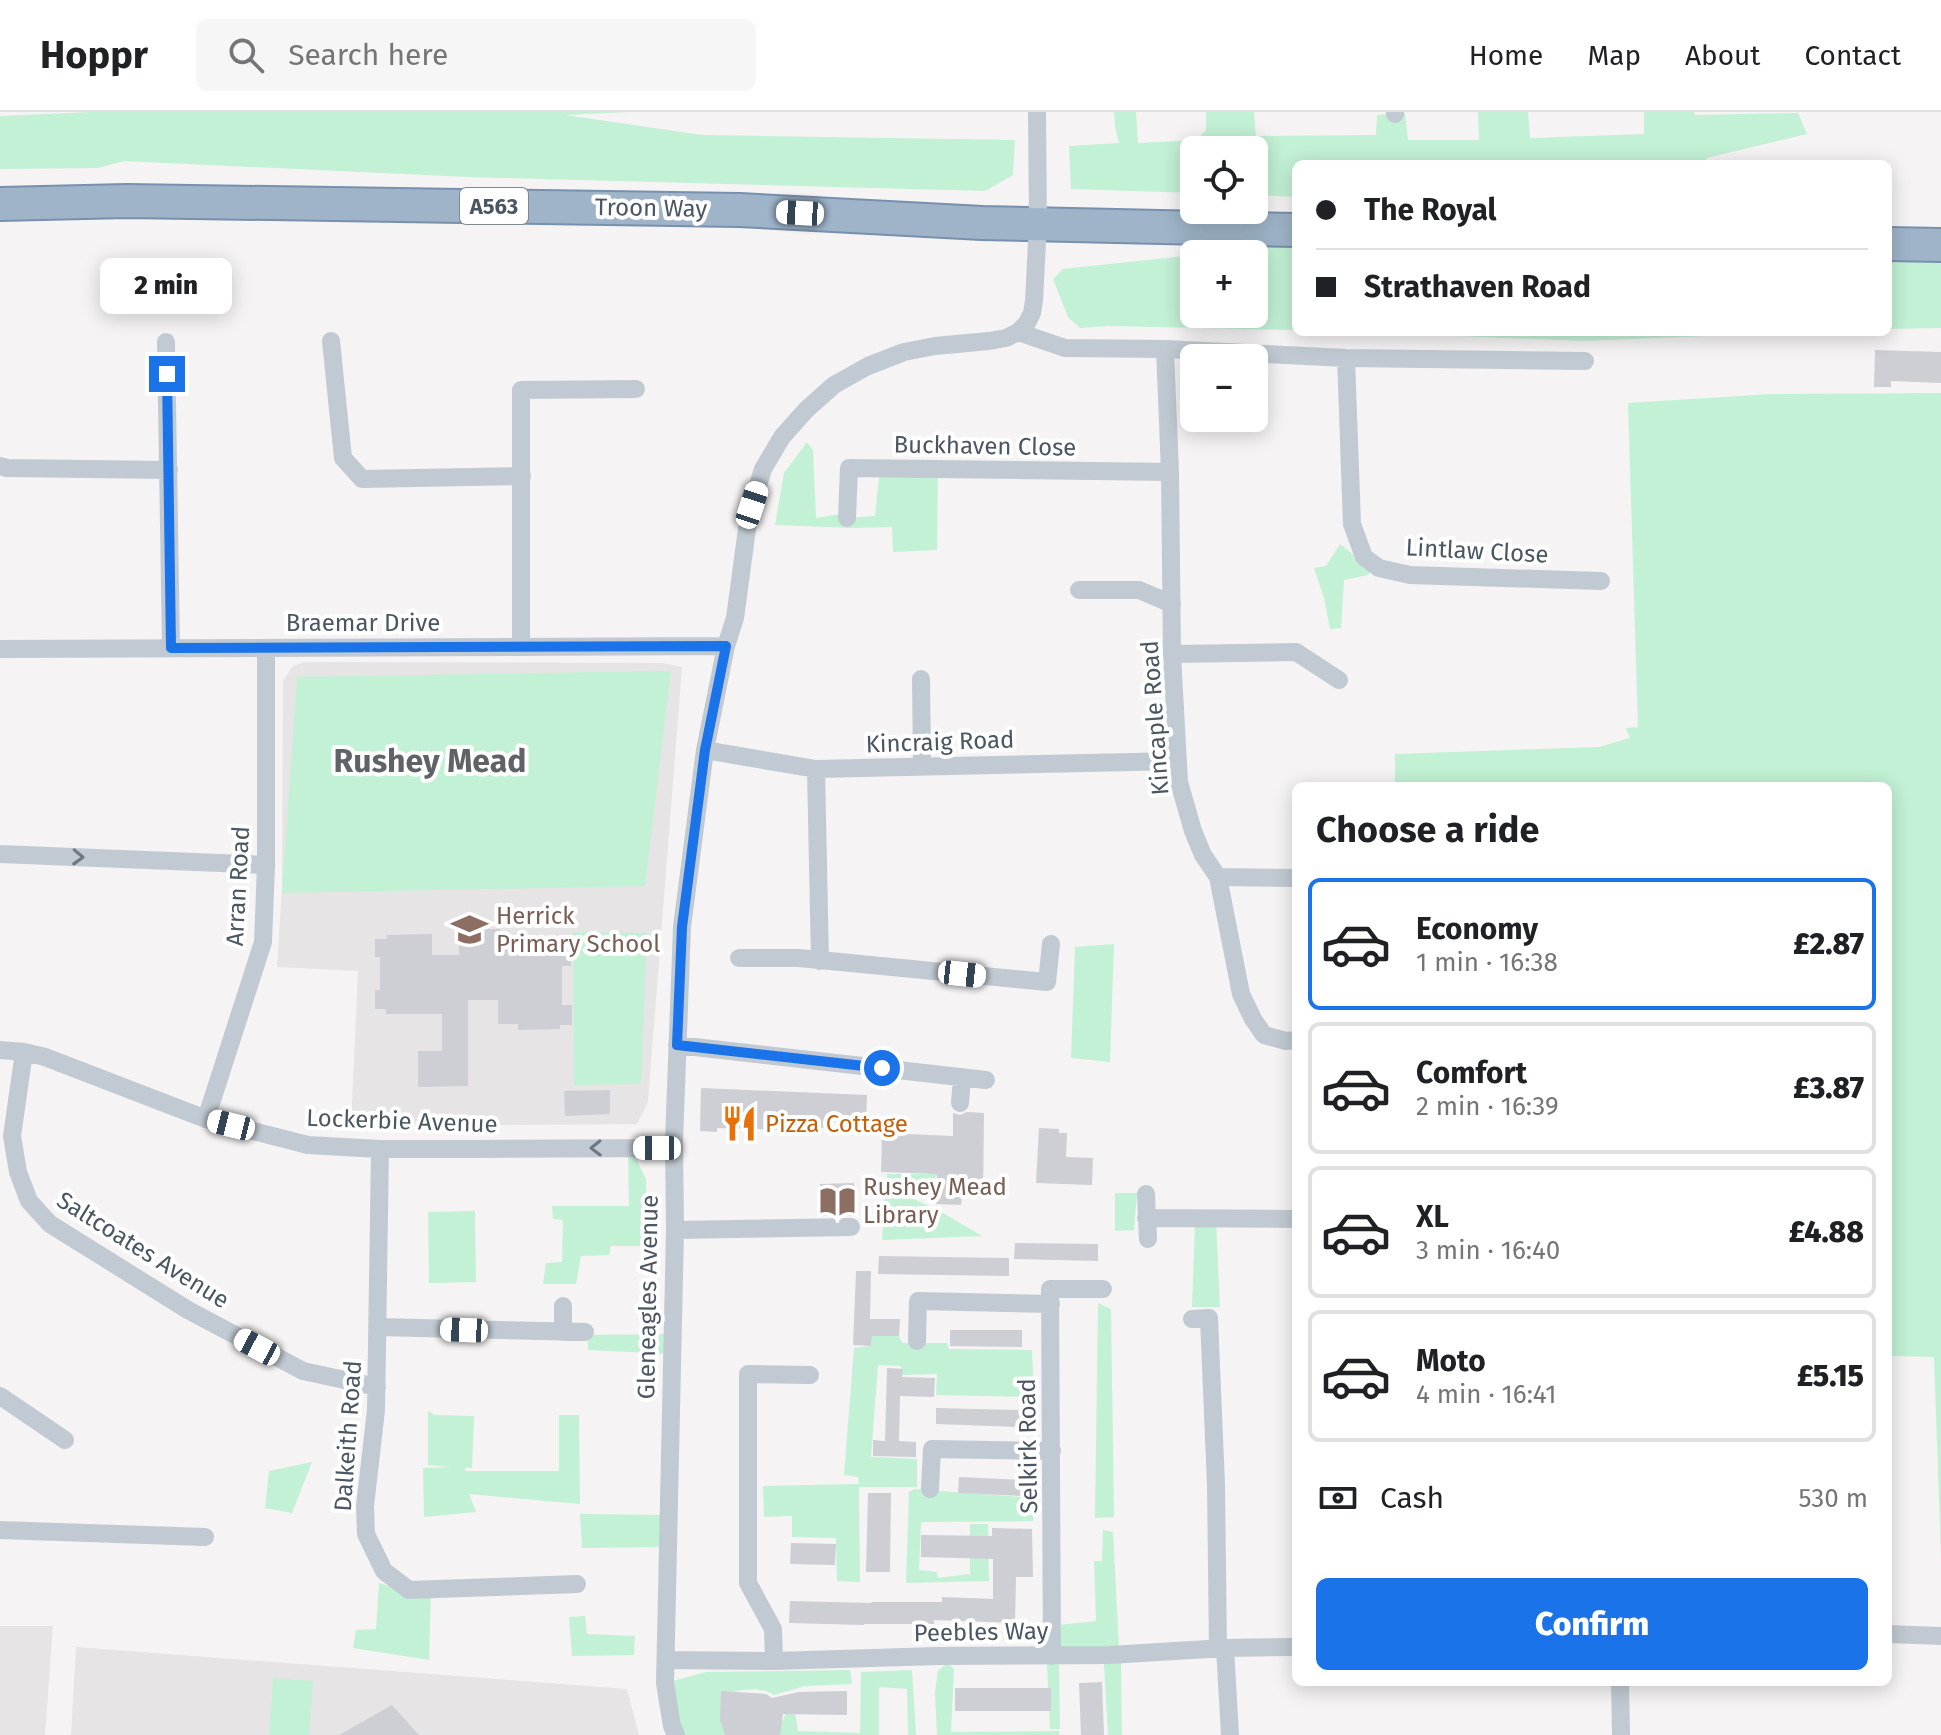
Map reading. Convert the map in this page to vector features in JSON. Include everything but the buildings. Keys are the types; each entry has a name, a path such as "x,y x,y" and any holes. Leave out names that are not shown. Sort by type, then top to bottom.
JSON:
{"highway":[{"name":"Troon Way","path":"2,204 127,201 707,209 982,223 1292,230"},
{"path":"1892,244 1941,245"}],"street":[{"path":"1037,112 1038,223 1032,313 1018,332 1065,348 1165,349 1346,358 1585,361"},
{"name":"Gleneagles Avenue","path":"676,1735 665,1683 674,1148 682,927 705,750 726,646 735,618 752,505 763,469 782,437 834,385 868,366 904,352 989,341 1018,332"},
{"path":"331,341 343,458 362,479 522,476"},
{"path":"166,342 171,648"},
{"name":"Kincaple Road","path":"1165,349 1172,654 1179,782 1193,831 1203,855 1218,877 1241,994 1264,1035 1292,1040"},
{"name":"Lintlaw Close","path":"1346,358 1352,524 1364,557 1379,568 1410,575 1601,581"},
{"path":"521,646 521,390 636,389"},
{"path":"0,466 169,470"},
{"name":"Buckhaven Close","path":"847,518 849,468 1170,472"},
{"path":"1079,590 1139,590 1172,604"},
{"name":"Braemar Drive","path":"0,649 726,646"},
{"name":"Arran Road","path":"206,1119 263,942 266,648"},
{"path":"1172,654 1296,652 1339,680"},
{"path":"921,679 922,766"},
{"name":"Kincraig Road","path":"705,750 816,769 1178,761"},
{"path":"816,769 820,961"},
{"path":"0,854 266,865"},
{"path":"1218,877 1292,878"},
{"path":"739,958 799,958 1047,982 1051,944"},
{"path":"677,1045 986,1080"},
{"name":"Lockerbie Avenue","path":"0,1050 45,1057 206,1119 308,1145 380,1149 674,1148"},
{"name":"Saltcoates Avenue","path":"24,1052 12,1136 18,1172 29,1201 50,1224 188,1310 303,1371 377,1387"},
{"path":"960,1103 962,1077"},
{"name":"Dalkeith Road","path":"380,1149 377,1387 365,1506 366,1534 384,1571 409,1590 577,1584"},
{"path":"1146,1194 1148,1239"},
{"path":"1146,1218 1292,1219"},
{"path":"675,1230 851,1227"},
{"path":"917,1341 918,1301 1051,1304 1050,1289 1103,1289"},
{"name":"Selkirk Road","path":"1051,1304 1052,1656"},
{"path":"563,1306 563,1332"},
{"path":"1209,1318 1222,1648 1230,1735"},
{"path":"379,1327 585,1332"},
{"path":"774,1661 773,1629 748,1583 748,1374 810,1375"},
{"path":"0,1396 65,1440"},
{"path":"930,1489 932,1449 1052,1451"},
{"path":"0,1530 205,1537"},
{"path":"1892,1634 1941,1636"},
{"name":"Peebles Way","path":"666,1660 1052,1656 1292,1647"},
{"path":"1620,1686 1621,1735"}],"shaded area":[{"name":"Herrick Primary School","path":"304,662 663,663 682,667 648,1102 637,1124 351,1126 358,971 277,967 282,887 283,681 292,667"},
{"path":"0,1626 53,1626 45,1735 0,1735"},
{"path":"76,1647 627,1689 639,1735 71,1735"}],"green space":[{"path":"92,112 630,112 565,115 702,135 1015,140 1013,175 985,191 468,177 124,161 98,168 0,169 0,116"},
{"path":"1114,112 1136,112 1138,143 1180,141 1180,193 1071,189 1069,146 1119,143"},
{"path":"1206,112 1254,112 1256,136 1201,136 1206,130"},
{"path":"1478,112 1528,112 1530,138 1644,134 1644,112 1694,112 1695,115 1798,113 1807,134 1707,160 1292,160 1292,197 1268,196 1268,136 1256,136 1376,135 1377,115 1405,113 1408,140 1479,140"},
{"path":"1292,244 1292,330 1202,328 1268,328 1268,247"},
{"path":"1892,249 1941,250 1941,328 1892,329"},
{"path":"1180,256 1180,328 1080,328 1068,317 1053,279 1063,269"},
{"path":"1459,336 1707,336 1584,341"},
{"path":"1941,393 1941,1557 1934,1357 1892,1356 1892,782 1395,782 1395,754 1599,747 1630,738 1626,728 1638,727 1628,403 1770,394"},
{"path":"807,442 813,450 816,518 840,514 847,518 875,516 880,469 938,469 937,550 893,552 892,527 775,525 784,473"},
{"path":"1340,544 1371,569 1368,575 1344,580 1341,628 1330,629 1314,568 1326,566"},
{"path":"671,671 645,886 282,893 297,677"},
{"path":"573,932 647,933 641,1084 574,1085"},
{"path":"1114,944 1110,1062 1071,1058 1075,947"},
{"path":"628,1154 634,1155 646,1179 647,1246 611,1246 609,1255 581,1256 576,1284 543,1284 546,1263 562,1262 563,1220 553,1219 552,1206 629,1206"},
{"path":"887,1174 938,1174 927,1184 914,1188 887,1181"},
{"path":"885,1186 938,1210 982,1236 882,1240"},
{"path":"1115,1193 1137,1193 1134,1230 1115,1231"},
{"path":"475,1211 476,1282 429,1283 428,1212"},
{"path":"1216,1221 1220,1307 1192,1307 1195,1222"},
{"path":"1098,1303 1111,1309 1114,1517 1095,1518"},
{"path":"670,1334 670,1354 588,1350 588,1335"},
{"path":"872,1336 899,1336 902,1343 947,1343 949,1349 1032,1350 1034,1397 936,1395 937,1374 902,1375 901,1366 878,1365 871,1457 917,1459 917,1487 859,1487 860,1582 837,1581 836,1538 792,1537 792,1516 764,1517 763,1486 859,1484 858,1477 844,1475 854,1348 871,1346"},
{"path":"428,1411 435,1415 474,1416 472,1468 465,1468 466,1471 559,1471 559,1415 579,1415 580,1504 469,1494 476,1512 424,1517 423,1468 451,1467 428,1465"},
{"path":"312,1462 292,1513 265,1508 269,1471"},
{"path":"914,1489 1034,1498 1033,1521 921,1522 919,1570 937,1572 938,1578 970,1576 970,1524 988,1524 989,1581 906,1583 909,1492"},
{"path":"580,1514 666,1515 665,1547 582,1548"},
{"path":"1103,1530 1113,1532 1119,1649 1060,1649 1059,1625 1096,1621 1094,1561 1102,1561"},
{"path":"379,1583 401,1590 431,1592 429,1660 353,1648 356,1630 376,1629"},
{"path":"585,1616 587,1634 635,1636 634,1655 572,1656 569,1617"},
{"path":"1121,1662 1122,1735 1108,1735 1104,1664"},
{"path":"947,1663 954,1669 951,1732 1059,1731 1059,1735 937,1735 935,1692 938,1671"},
{"path":"1047,1664 1059,1664 1060,1729 1050,1729"},
{"path":"850,1670 852,1684 805,1686 774,1695 753,1689 732,1692 723,1715 725,1735 676,1735 665,1683 706,1672"},
{"path":"912,1670 916,1735 908,1735 907,1689 879,1687 879,1735 776,1735 788,1709 795,1713 798,1731 860,1733 861,1672"},
{"path":"273,1678 313,1681 309,1735 269,1735"}],"place":[{"name":"Herrick Primary School","path":"470,930"},
{"name":"Pizza Cottage","path":"739,1124"},
{"name":"Rushey Mead Library","path":"837,1201"}],"district":[{"name":"Rushey Mead","path":"430,761"}],"route":[{"path":"167,374 171,648 726,646 705,750 682,927 677,1045 882,1068"}]}
